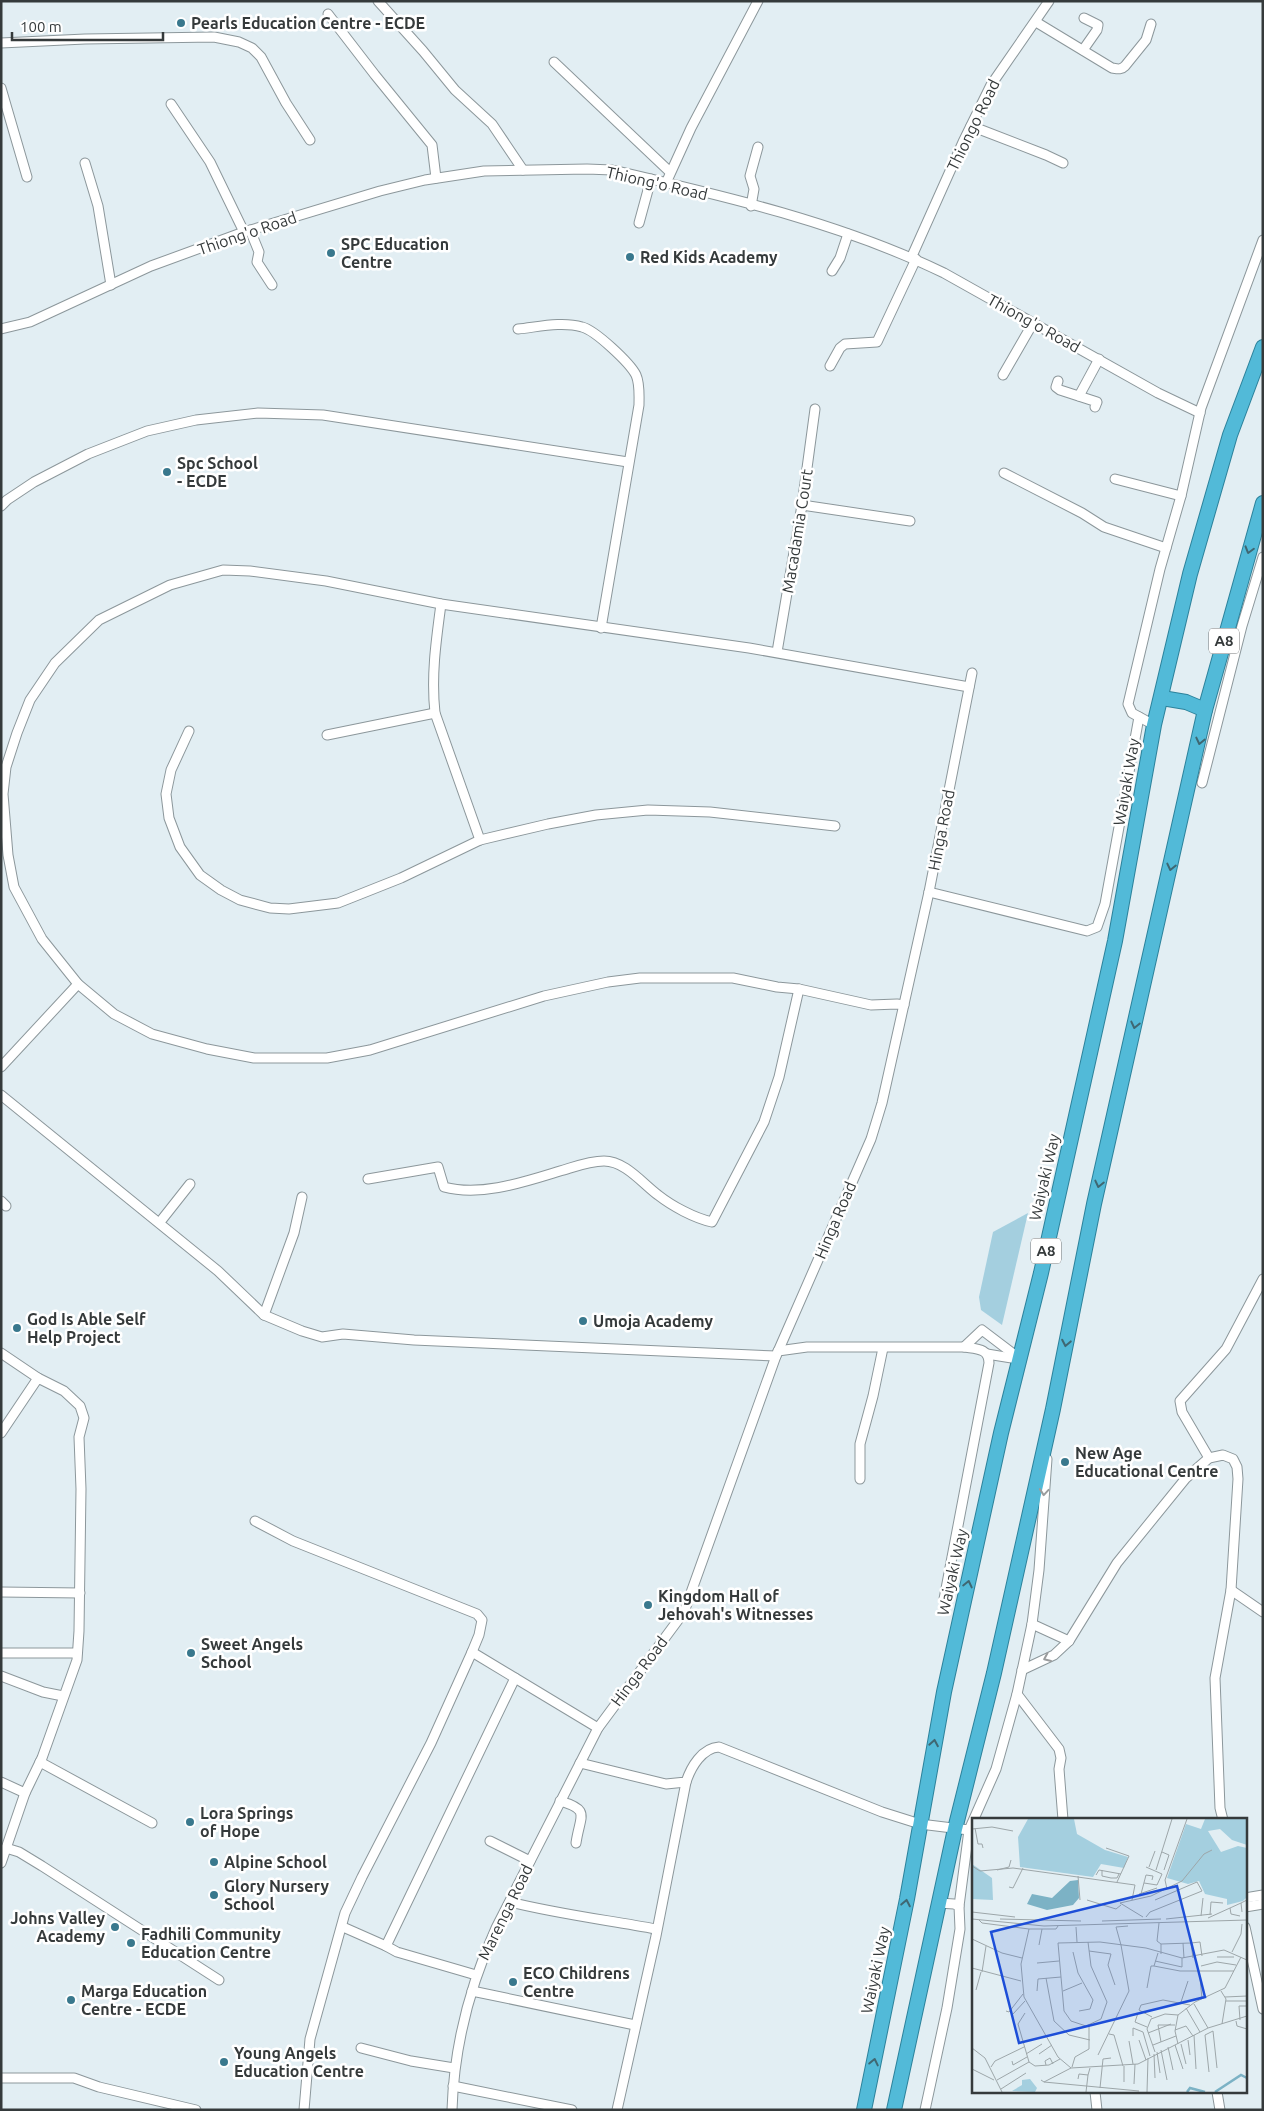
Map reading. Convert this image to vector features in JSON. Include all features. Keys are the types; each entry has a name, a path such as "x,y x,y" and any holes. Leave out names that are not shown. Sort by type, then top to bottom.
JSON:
{"highway":[{"name":"Waiyaki Way","path":"864,2110 907,1899 944,1692 1001,1433 1020,1359 1122,908 1154,725 1162,698 1190,574 1230,435 1263,347"},
{"name":"A8","path":"894,2110 939,1903 962,1829 994,1673 1053,1409 1094,1204 1205,710 1263,503"},
{"path":"1162,698 1186,702 1205,710"}],"street":[{"path":"378,1 455,90 492,124 523,170"},
{"path":"666,183 691,128 758,1"},
{"name":"Thiongo Road","path":"830,366 840,348 845,344 877,342 971,126 1000,72 1036,22 1046,2"},
{"path":"328,14 432,145 436,178"},
{"path":"1083,50 1097,30 1098,25 1084,18"},
{"path":"1036,22 1112,68 1121,69 1146,40 1151,24"},
{"path":"1,43 85,39 206,38 239,42 252,48 261,56 286,103 310,140"},
{"path":"554,62 670,172"},
{"path":"1,88 27,178"},
{"path":"171,104 210,162 259,252 257,262 272,285"},
{"path":"971,126 1046,154 1063,163"},
{"path":"751,206 754,189 750,176 758,147"},
{"path":"85,163 98,206 111,285"},
{"name":"Thiong'o Road","path":"1,329 30,322 151,266 247,231 343,201 436,178 484,171 587,168 612,170 651,179 751,206 848,234 914,258 1158,393 1200,413"},
{"path":"638,223 651,179"},
{"path":"832,271 840,258 848,234"},
{"path":"1154,725 1132,713 1128,704 1200,413 1263,240"},
{"path":"1003,375 1033,323"},
{"path":"518,329 551,325 584,327 602,339 628,363 636,375 640,390 601,628"},
{"path":"1079,396 1099,359"},
{"path":"1058,381 1056,387 1060,390 1097,402 1095,407"},
{"name":"Macadamia Court","path":"777,652 802,505 815,410"},
{"path":"1,506 34,482 88,454 147,431 196,420 258,413 323,415 628,462"},
{"path":"1004,473 1082,513 1104,527 1166,548"},
{"path":"1115,479 1181,496"},
{"path":"802,505 910,521"},
{"path":"1202,783 1237,645 1263,557"},
{"path":"904,1005 871,1005 799,989 733,978 672,977 608,982 544,996 370,1050 327,1058 254,1058 207,1050 152,1034 114,1014 78,984 42,939 14,887 8,855 2,794 6,768 16,733 30,700 56,663 99,620 170,585 223,570 250,571 326,581 441,604 777,652 970,688"},
{"path":"441,604 434,646 433,696 435,713 480,840"},
{"name":"Hinga Road","path":"598,1728 684,1612 777,1353 870,1138 882,1103 929,892 972,673"},
{"path":"327,735 435,713"},
{"path":"929,892 1086,931 1092,931 1097,927 1105,904 1139,718"},
{"path":"189,731 171,770 166,794 169,818 180,847 200,875 221,890 240,900 270,908 289,909 338,903 361,896 480,840 596,815 648,810 735,814 835,826"},
{"path":"1105,904 1122,908"},
{"path":"1,1067 78,984"},
{"path":"368,1179 438,1168 444,1187 457,1191 474,1190 516,1183 586,1163 606,1160 623,1167 659,1196 700,1220 712,1222 764,1122 779,1077 799,989"},
{"path":"2,1098 160,1222 218,1271 264,1315 322,1337 343,1334 414,1340 777,1353 806,1347 964,1347 983,1350 988,1354 1020,1359"},
{"path":"160,1222 190,1184"},
{"path":"264,1315 294,1233 302,1197"},
{"path":"1209,1458 1182,1412 1180,1401 1226,1349 1263,1279"},
{"path":"964,1347 982,1330 1020,1359"},
{"path":"860,1479 860,1444 883,1348"},
{"path":"1,1863 25,1793 40,1762 77,1660 81,1489 79,1437 84,1418 80,1406 64,1391 38,1378 2,1353"},
{"path":"944,1599 989,1363 988,1354"},
{"path":"1,1433 38,1378"},
{"path":"925,2110 947,2008 960,1929 962,1829 977,1810 994,1778 1017,1694 1032,1624 1039,1570 1044,1492 1053,1409"},
{"path":"1022,1670 1054,1656 1069,1641 1117,1563 1186,1478 1209,1458 1224,1455 1233,1458 1237,1467 1238,1479 1231,1590 1215,1678 1222,1818"},
{"path":"255,1521 293,1541 477,1614 482,1620 479,1635 472,1652 431,1743 362,1876 345,1913 310,2039 304,2110"},
{"path":"1231,1590 1263,1612"},
{"path":"1,1592 80,1592"},
{"path":"1032,1624 1069,1641"},
{"path":"472,1652 598,1728"},
{"path":"1,1653 77,1653"},
{"path":"1,1676 42,1692 63,1696"},
{"path":"386,1946 515,1678"},
{"path":"1017,1694 1058,1749 1061,1758 1059,1769 1063,1818"},
{"name":"Marenga Road","path":"452,2110 454,2068 476,1975 496,1928 598,1728"},
{"path":"617,2110 686,1782 688,1775 706,1751 713,1747 724,1747 882,1812 920,1824 962,1829"},
{"path":"40,1762 152,1823"},
{"path":"580,1763 666,1784 686,1782"},
{"path":"1,1782 25,1793"},
{"path":"560,1801 578,1806 581,1810 582,1815 576,1843"},
{"path":"490,1841 530,1861"},
{"path":"6,1848 19,1852 42,1866 219,1980"},
{"path":"1246,1898 1263,1895"},
{"path":"510,1902 547,1911 596,1917 656,1929"},
{"path":"939,1903 959,1906"},
{"path":"1246,1907 1263,1904"},
{"path":"342,1927 397,1952 476,1975"},
{"path":"1246,1930 1263,2009"},
{"path":"472,1991 635,2025"},
{"path":"361,2048 411,2061 454,2068"},
{"path":"1,2078 74,2078 99,2087 196,2110"},
{"path":"453,2086 572,2110"},
{"path":"1095,2094 1097,2110"},
{"path":"1217,2094 1220,2110"}],"shaded area":[{"path":"1028,1213 1002,1325 981,1310 979,1297 993,1232"}],"place":[{"name":"Pearls Education Centre - ECDE","path":"181,23"},
{"name":"SPC Education Centre","path":"331,253"},
{"name":"Red Kids Academy","path":"630,257"},
{"name":"Spc School - ECDE","path":"167,472"},
{"name":"Umoja Academy","path":"583,1321"},
{"name":"God Is Able Self Help Project","path":"17,1328"},
{"name":"New Age Educational Centre","path":"1065,1462"},
{"name":"Kingdom Hall of Jehovah's Witnesses","path":"648,1605"},
{"name":"Sweet Angels School","path":"191,1653"},
{"name":"Lora Springs of Hope","path":"190,1822"},
{"name":"Alpine School","path":"214,1862"},
{"name":"Glory Nursery School","path":"214,1895"},
{"name":"Johns Valley Academy","path":"115,1927"},
{"name":"Fadhili Community Education Centre","path":"131,1943"},
{"name":"ECO Childrens Centre","path":"513,1982"},
{"name":"Marga Education Centre - ECDE","path":"71,2000"},
{"name":"Young Angels Education Centre","path":"224,2062"}]}
